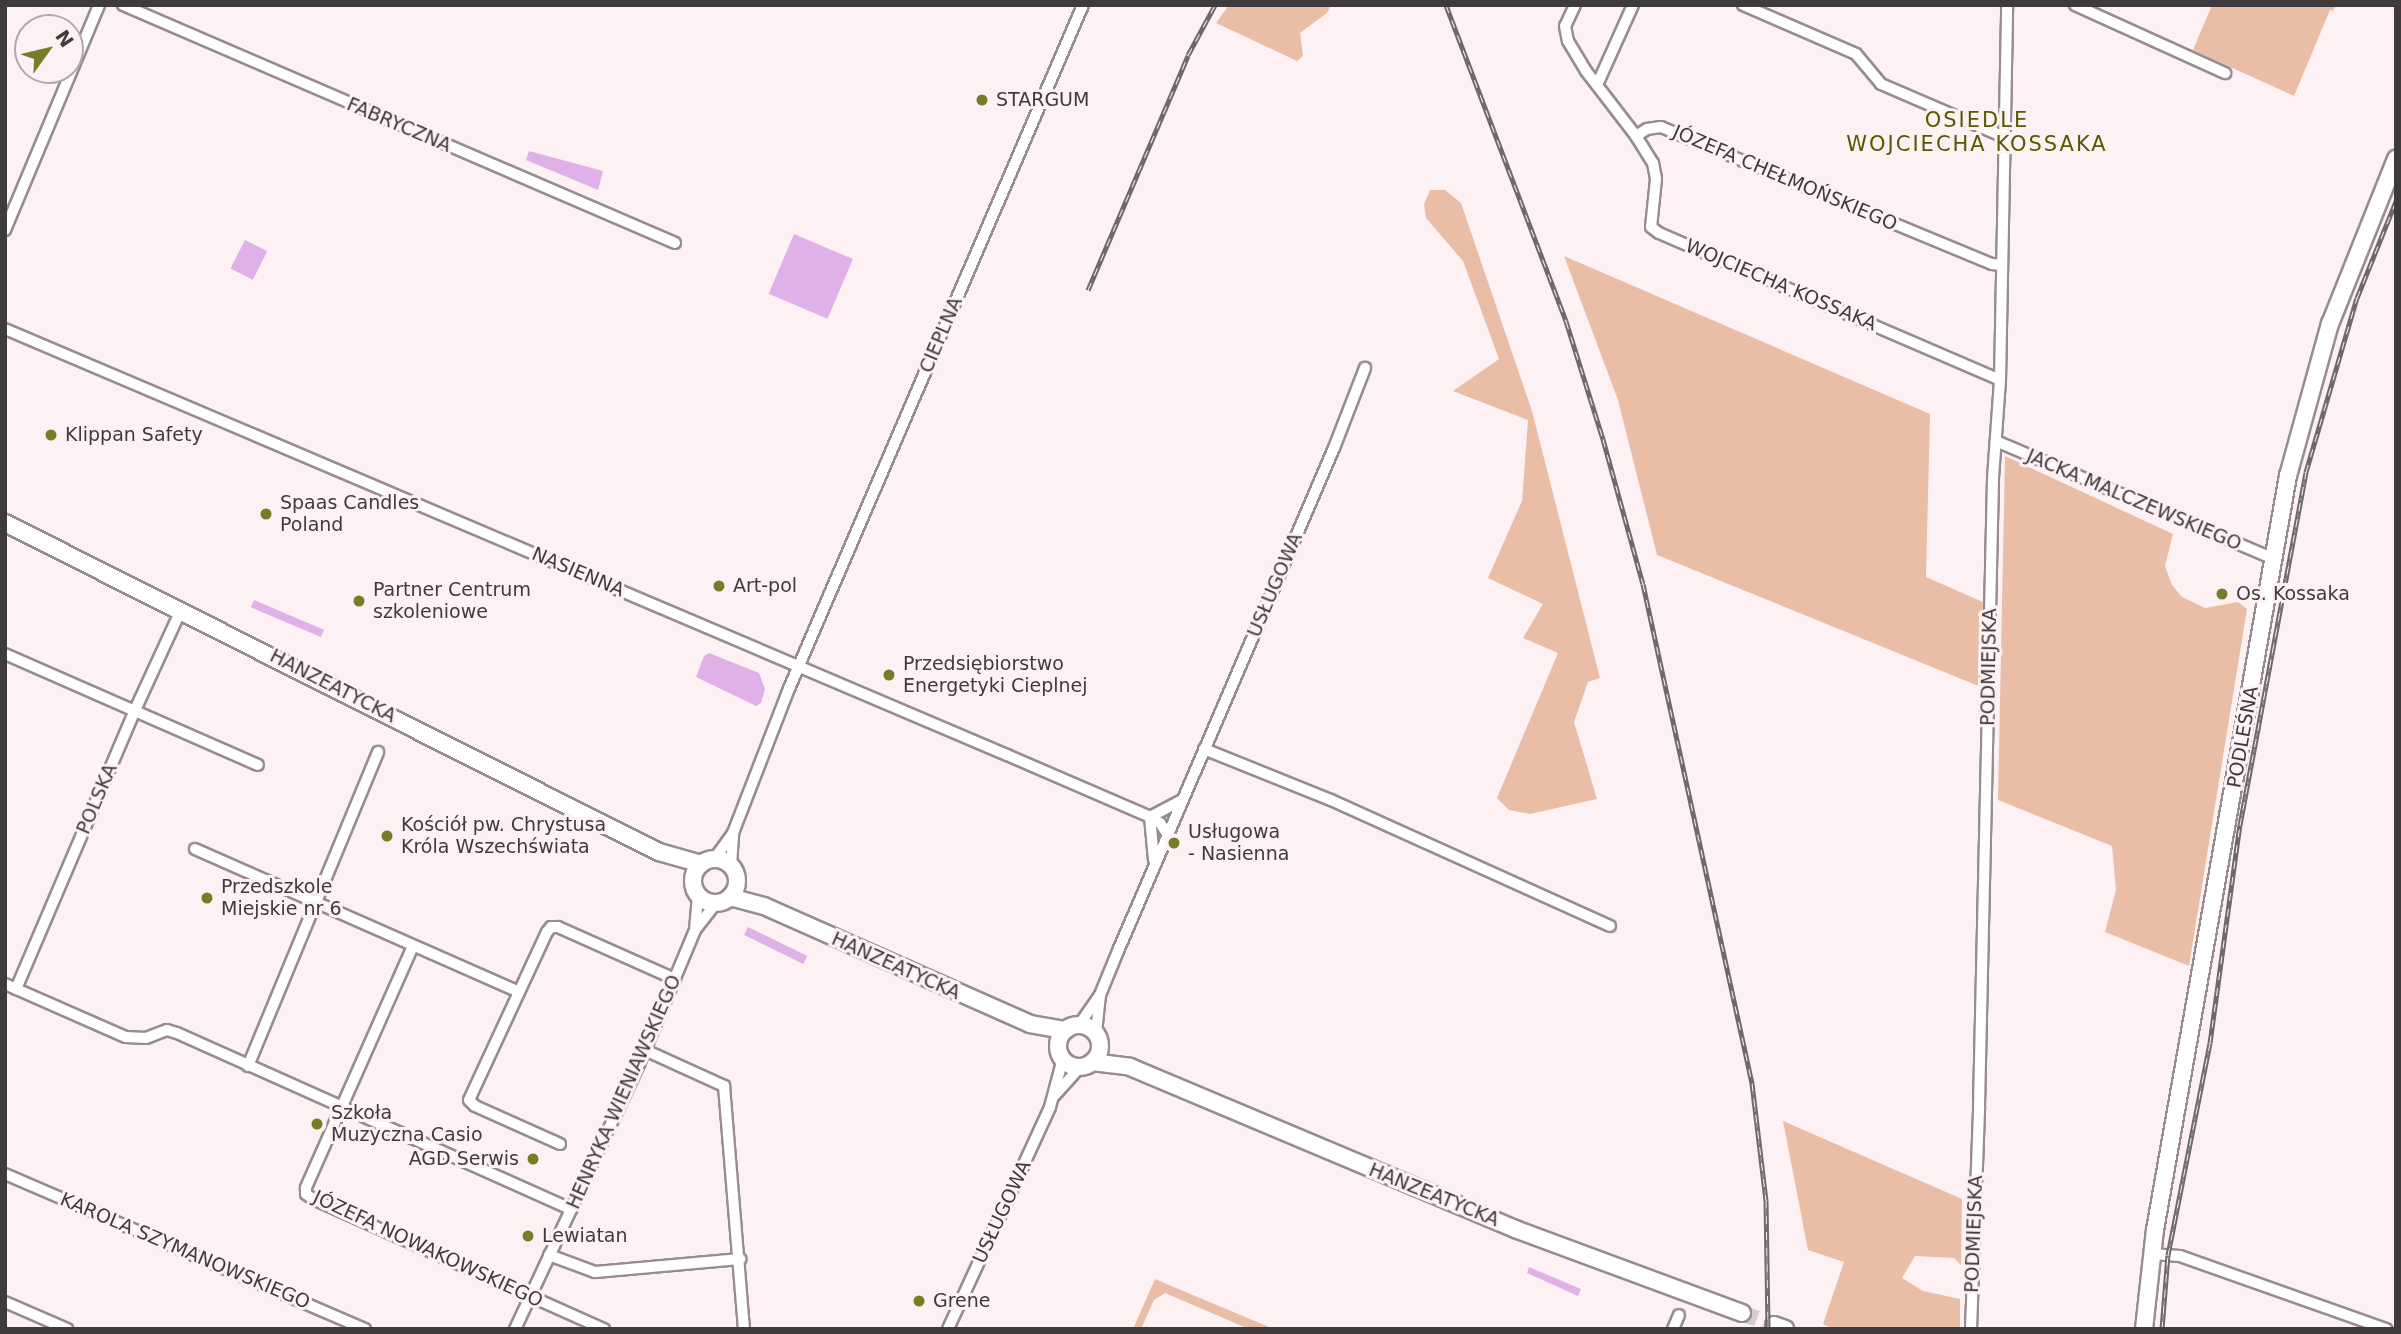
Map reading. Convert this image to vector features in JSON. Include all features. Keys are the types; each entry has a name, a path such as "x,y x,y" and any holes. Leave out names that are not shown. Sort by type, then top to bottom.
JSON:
{"street":[{"path":"5,230 99,5"},
{"name":"FABRYCZNA","path":"123,5 675,243"},
{"name":"CIEPLNA","path":"799,666 1083,5"},
{"path":"1575,5 1566,26 1567,41 1636,136"},
{"path":"1597,85 1633,5"},
{"path":"1743,5 1856,54 1881,84 2002,136"},
{"name":"PODMIEJSKA","path":"1971,1329 1996,441 2000,380 2002,136 2007,5"},
{"path":"2075,5 2225,73"},
{"name":"JÓZEFA CHEŁMOŃSKIEGO","path":"1636,136 1647,129 1661,127 1992,264 2001,265"},
{"name":"WOJCIECHA KOSSAKA","path":"1636,136 1653,163 1656,179 1651,227 1659,233 2000,380"},
{"name":"PODLEŚNA","path":"2144,1329 2151,1254 2294,447 2330,324 2368,220 2396,159"},
{"name":"NASIENNA","path":"5,328 1150,817"},
{"name":"USŁUGOWA","path":"1072,1028 1100,995 1365,369"},
{"name":"JACKA MALCZEWSKIEGO","path":"1996,441 2273,558"},
{"name":"HANZEATYCKA","path":"5,523 659,852 731,866"},
{"name":"POLSKA","path":"10,987 181,610"},
{"path":"5,654 258,765"},
{"path":"723,900 737,882 731,866 733,833 799,666"},
{"path":"1204,750 1331,800 1610,926"},
{"path":"248,1066 378,752"},
{"path":"1150,817 1182,800"},
{"path":"1150,817 1160,823 1168,835"},
{"name":"USŁUGOWA","path":"1150,817 1154,867"},
{"path":"695,887 708,861 733,833"},
{"path":"195,849 519,992"},
{"name":"HANZEATYCKA","path":"659,852 695,887 723,900 764,906 1030,1024 1072,1028 1098,1038 1130,1067"},
{"name":"HANZEATYCKA","path":"737,882 764,906"},
{"name":"HENRYKA WIENIAWSKIEGO","path":"695,887 695,930"},
{"name":"HENRYKA WIENIAWSKIEGO","path":"515,1329 645,1050 695,930 723,900"},
{"path":"559,1144 475,1106 469,1100 551,927 675,979"},
{"name":"JÓZEFA NOWAKOWSKIEGO","path":"413,946 306,1188 306,1194 604,1329"},
{"path":"10,987 126,1037 146,1038 167,1030 343,1105 571,1209"},
{"name":"USŁUGOWA","path":"1098,1038 1100,995"},
{"name":"HANZEATYCKA","path":"1030,1024 1060,1053 1086,1064 1130,1067 1515,1229 1742,1313"},
{"path":"1060,1053 1072,1028"},
{"path":"1086,1064 1099,1054 1098,1038"},
{"path":"645,1050 724,1086 744,1329"},
{"name":"USŁUGOWA","path":"948,1329 1055,1095 1060,1053"},
{"name":"USŁUGOWA","path":"1055,1095 1086,1064"},
{"name":"KAROLA SZYMANOWSKIEGO","path":"5,1174 365,1329"},
{"path":"2151,1254 2180,1256 2386,1329"},
{"path":"549,1255 595,1272 740,1259"},
{"path":"5,1302 67,1329"},
{"path":"1673,1329 1679,1315"}],"shaded area":[{"path":"1229,5 1331,5 1327,13 1300,33 1303,56 1297,61 1216,23"},
{"path":"2212,5 2336,5 2333,11 2330,10 2294,96 2193,50"},
{"path":"529,151 603,171 598,190 526,160"},
{"path":"1430,190 1445,190 1461,203 1532,411 1600,678 1588,682 1574,722 1597,799 1530,814 1509,810 1497,798 1558,653 1523,638 1543,604 1488,578 1522,501 1528,420 1453,391 1499,359 1463,261 1426,218 1424,204"},
{"path":"794,234 853,259 828,319 769,294"},
{"path":"245,240 267,251 253,280 230,269"},
{"path":"1564,256 1930,414 1926,577 1983,602 1981,687 1657,555 1618,400"},
{"path":"2005,456 2173,534 2165,566 2172,585 2182,597 2205,608 2238,602 2247,609 2189,966 2105,932 2116,890 2112,846 1998,800"},
{"path":"254,600 324,630 321,637 251,607"},
{"path":"709,653 759,673 765,689 761,703 756,706 696,677 704,656"},
{"path":"748,927 807,956 803,964 744,935"},
{"path":"1783,1121 1962,1199 1961,1265 1954,1258 1915,1256 1902,1278 1923,1291 1960,1299 1960,1329 1833,1329 1823,1324 1844,1262 1808,1250"},
{"path":"1529,1267 1581,1289 1578,1296 1527,1273"},
{"path":"1155,1279 1274,1329 1249,1329 1165,1293 1154,1300 1141,1329 1133,1329"}],"tunnel":[{"path":"1742,1313 1774,1325"}],"railway":[{"path":"1088,290 1188,55 1215,5"},
{"path":"1446,5 1566,321 1603,439 1643,584 1752,1083 1766,1200 1768,1329"},
{"path":"2162,1329 2168,1255 2210,1043 2240,825 2306,472 2357,298 2396,201"}],"place":[{"name":"STARGUM","path":"982,100"},
{"name":"Klippan Safety","path":"51,435"},
{"name":"Spaas Candles Poland","path":"266,514"},
{"name":"Art-pol","path":"719,586"},
{"name":"Os. Kossaka","path":"2222,594"},
{"name":"Partner Centrum szkoleniowe","path":"359,601"},
{"name":"Przedsiębiorstwo Energetyki Cieplnej","path":"889,675"},
{"name":"Kościół pw. Chrystusa Króla Wszechświata","path":"387,836"},
{"name":"Usługowa - Nasienna","path":"1174,843"},
{"name":"Przedszkole Miejskie nr 6","path":"207,898"},
{"name":"Szkoła Muzyczna Casio","path":"317,1124"},
{"name":"AGD Serwis","path":"533,1159"},
{"name":"Lewiatan","path":"528,1236"},
{"name":"Grene","path":"919,1301"}],"district":[{"name":"OSIEDLE WOJCIECHA KOSSAKA","path":"1977,132"}]}
